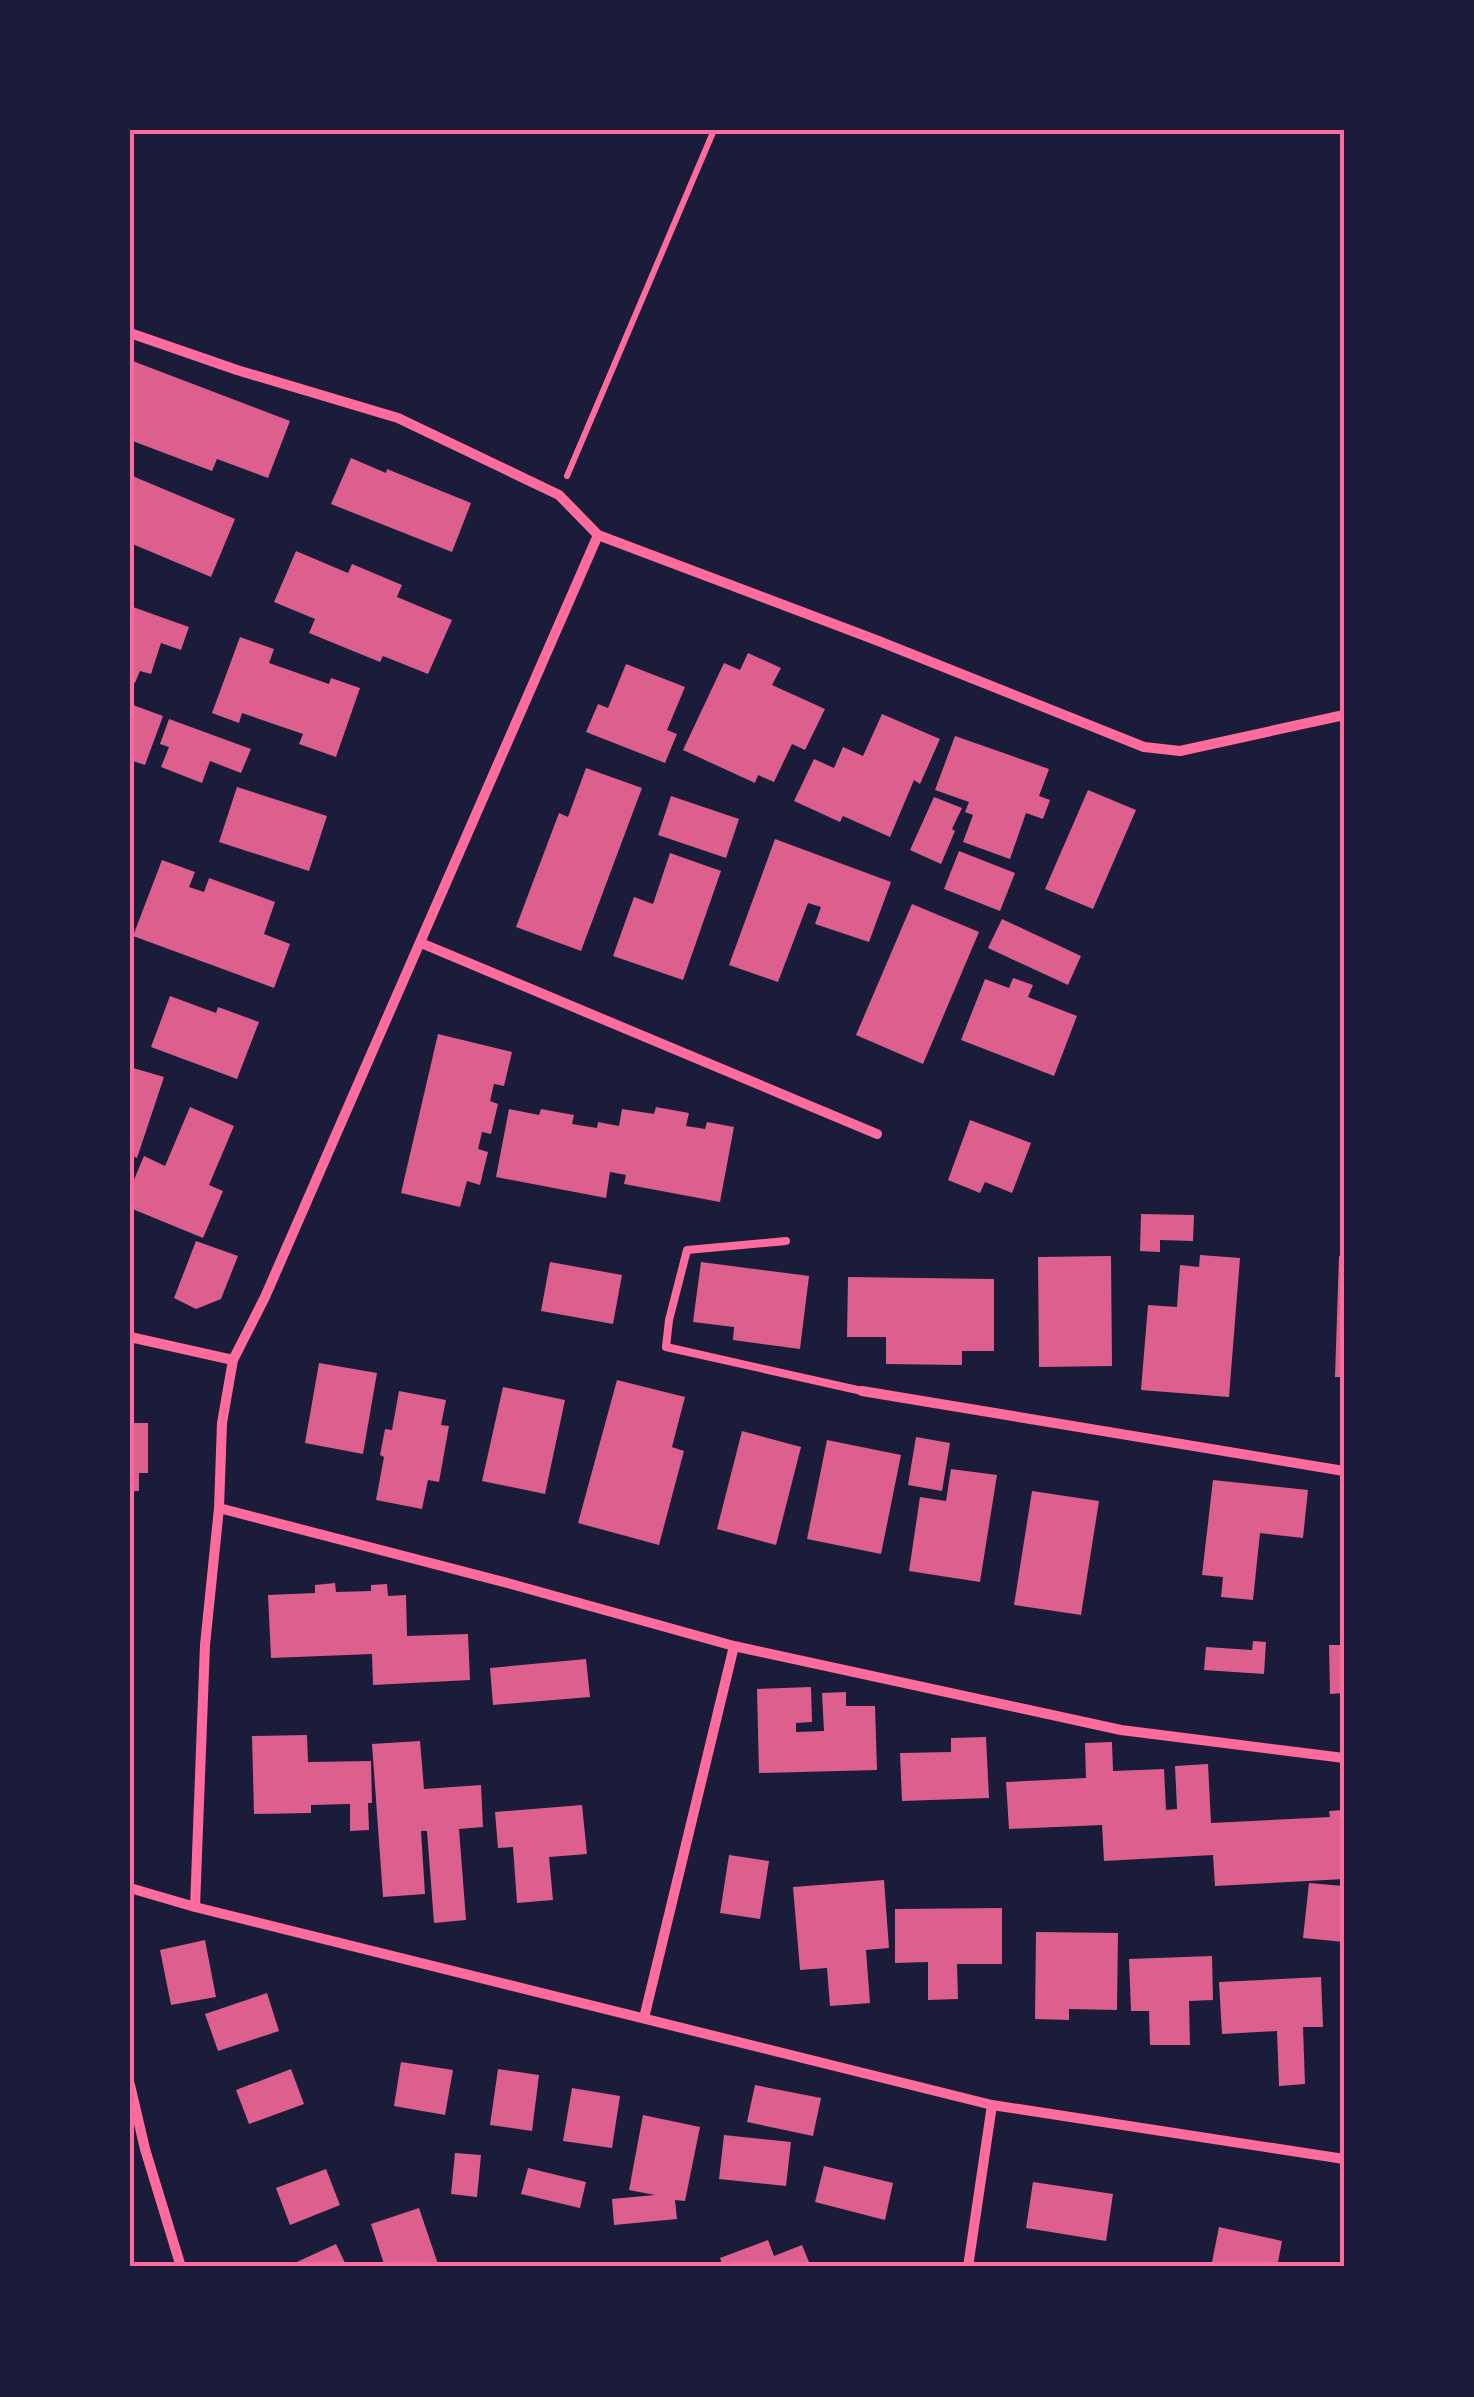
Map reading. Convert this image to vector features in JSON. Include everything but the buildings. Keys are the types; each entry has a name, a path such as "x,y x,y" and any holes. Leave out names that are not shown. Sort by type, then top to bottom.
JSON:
{"street":[{"path":"130,333 398,418 559,496 598,535 1144,747 1180,751 1344,715"},
{"path":"195,1907 205,1645 220,1508 222,1423 233,1360 265,1297 598,535"},
{"path":"421,943 877,1134"},
{"path":"130,1337 233,1360"},
{"path":"862,1391 1344,1471"},
{"path":"220,1508 734,1646 1121,1730 1344,1758"},
{"path":"644,2018 734,1646"},
{"path":"130,1888 992,2105 1344,2159"},
{"path":"130,2085 144,2150 181,2267"},
{"path":"968,2267 992,2105"}],"lane":[{"path":"786,1241 687,1250 668,1320 666,1347 862,1391"}],"path":[{"path":"559,496 714,130"}]}
